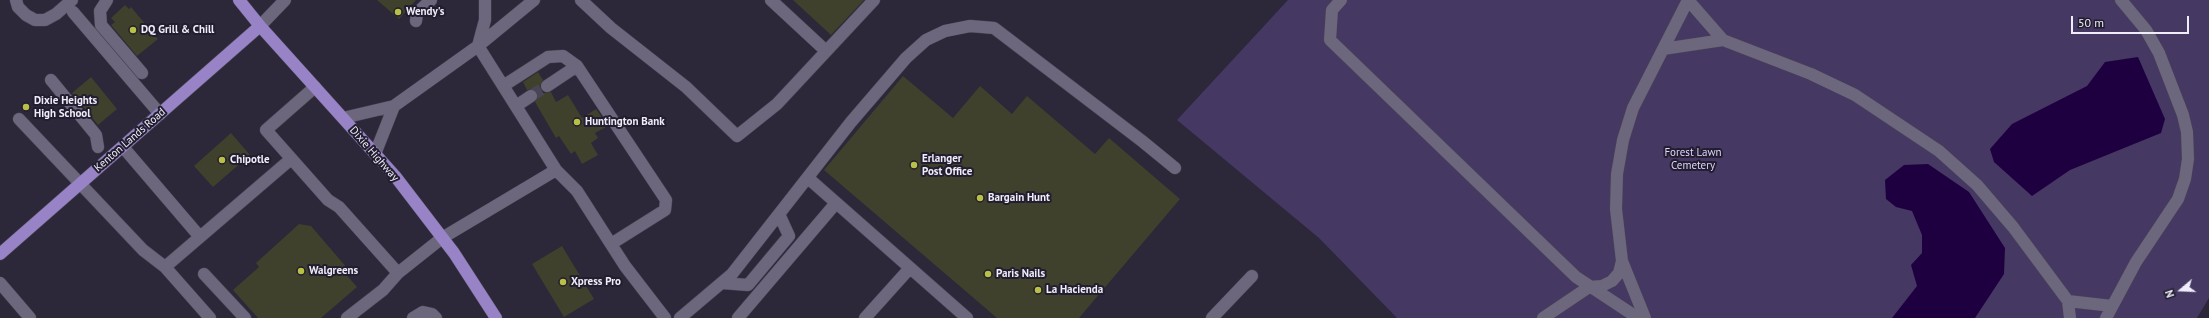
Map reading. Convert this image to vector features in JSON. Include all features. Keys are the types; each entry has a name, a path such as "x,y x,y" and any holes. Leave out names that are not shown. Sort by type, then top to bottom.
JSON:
{"main road":[{"name":"Dixie Highway","path":"239,0 260,26 395,176 442,238 496,318"},
{"name":"Kenton Lands Road","path":"0,254 260,26"}],"lane":[{"path":"16,0 18,7 34,20 45,20 72,6 160,114"},
{"path":"107,0 100,10 101,25 142,73"},
{"path":"260,26 286,0"},
{"path":"416,21 417,14 431,0"},
{"path":"485,0 485,20 478,46 556,170 577,191 611,244 665,318"},
{"path":"343,118 394,106 478,46 534,0"},
{"path":"581,0 611,28 686,88 737,136 777,104 874,0"},
{"path":"771,0 826,51"},
{"path":"1341,0 1332,10 1330,40 1576,277 1638,318"},
{"path":"1645,318 1622,261 1616,209 1617,174 1623,140 1633,108 1688,0 1723,40 1811,74 1855,95 1939,151 1977,185 2013,226 2068,301 2070,318"},
{"path":"2106,318 2136,262 2178,199 2185,179 2188,159 2187,132 2183,115 2159,53 2146,30 2121,0"},
{"path":"680,318 732,274 851,122 910,54 926,40 945,31 970,26 994,28 1175,168"},
{"path":"1663,48 1723,40"},
{"path":"503,86 548,57 563,56 577,66 666,200 665,210 611,244"},
{"path":"547,86 577,66"},
{"path":"51,80 96,135 98,147"},
{"path":"315,87 266,130 328,200 339,207 398,273"},
{"path":"516,106 531,96"},
{"path":"375,154 394,106"},
{"path":"19,119 143,250 165,267 210,318"},
{"path":"123,147 200,237"},
{"path":"165,267 291,158"},
{"path":"347,318 383,290 398,273 442,238 556,170"},
{"path":"808,178 967,318"},
{"path":"738,318 836,203"},
{"path":"722,283 748,285 789,236 780,214"},
{"path":"1543,318 1589,287 1602,286 1612,281 1619,272 1622,261"},
{"path":"865,318 910,268"},
{"path":"204,274 245,318"},
{"path":"1212,318 1252,276"},
{"path":"0,283 30,318"},
{"path":"2068,301 2112,306"},
{"path":"413,318 423,312 432,314 436,318"}],"green space":[{"name":"Forest Lawn Cemetery","path":"1288,0 2209,0 2209,298 2197,318 1397,318 1319,238 1177,120"}],"shaded area":[{"path":"2138,57 2165,119 2161,133 2070,170 2032,196 1994,162 1990,149 2012,124 2087,86 2105,62"},
{"path":"1928,164 1969,192 2005,248 2004,274 1975,318 1892,318 1917,286 1911,265 1922,253 1922,235 1912,211 1896,207 1886,199 1885,180 1904,165"}],"building":[{"name":"Wendy's","path":"377,0 416,0 399,19"},
{"path":"793,0 864,0 831,35"},
{"path":"125,5 129,9 131,7 158,39 137,56 111,25 115,22 111,18"},
{"name":"Huntington Bank","path":"538,72 543,80 540,86 543,93 551,92 556,102 568,95 582,118 596,109 608,126 595,133 598,138 591,143 598,155 582,164 575,151 571,154 559,136 556,138 535,102 538,96 537,92 531,89 527,90 523,82"},
{"path":"903,76 953,118 980,86 1012,114 1027,96 1095,154 1109,138 1180,199 1079,318 997,318 824,170"},
{"path":"91,77 117,109 98,125 72,93"},
{"name":"Chipotle","path":"231,133 250,155 213,187 194,166"},
{"name":"Walgreens","path":"299,224 311,226 348,269 344,272 357,287 321,318 258,318 233,290 259,267 256,263"},
{"name":"Xpress Pro","path":"562,246 594,299 564,317 532,264"}],"tunnel":[{"path":"531,96 547,86"}],"place":[{"name":"Wendy's","path":"398,12"},
{"name":"DQ Grill & Chill","path":"133,30"},
{"name":"Dixie Heights High School","path":"26,107"},
{"name":"Huntington Bank","path":"577,122"},
{"name":"Chipotle","path":"222,160"},
{"name":"Erlanger Post Office","path":"914,165"},
{"name":"Bargain Hunt","path":"980,198"},
{"name":"Walgreens","path":"301,271"},
{"name":"Paris Nails","path":"988,274"},
{"name":"Xpress Pro","path":"563,282"},
{"name":"La Hacienda","path":"1038,290"}]}
